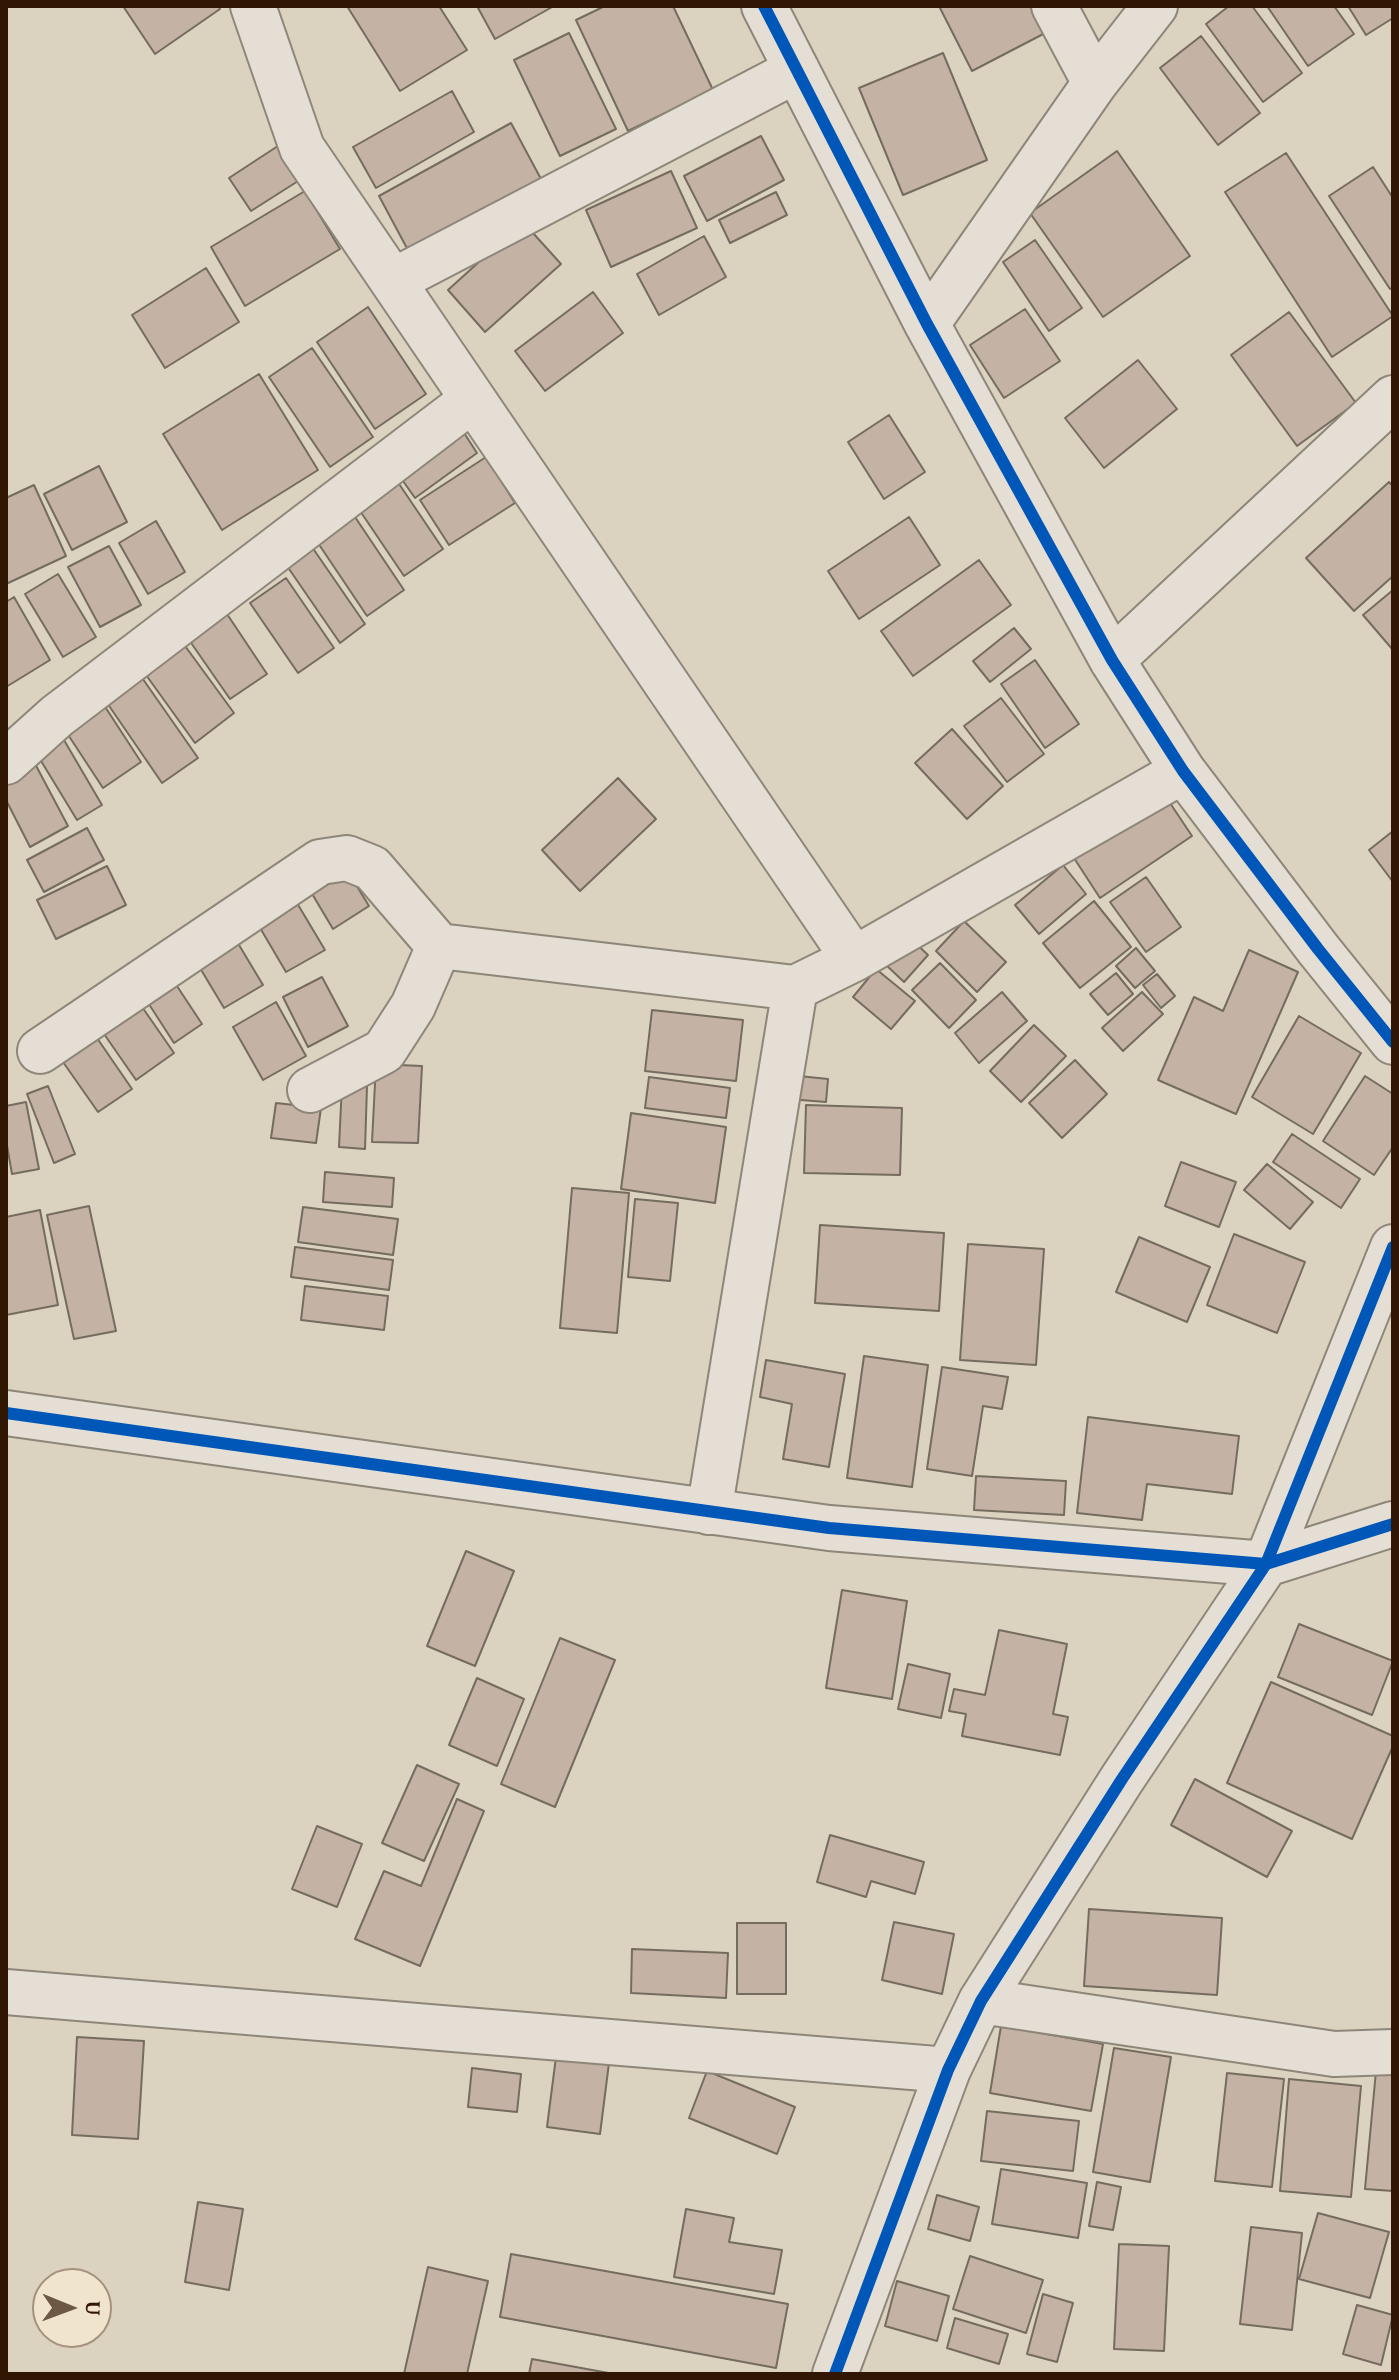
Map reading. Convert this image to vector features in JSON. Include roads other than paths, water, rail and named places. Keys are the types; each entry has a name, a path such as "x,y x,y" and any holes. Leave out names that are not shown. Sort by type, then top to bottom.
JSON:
{"street":[{"path":"253,6 302,148 854,959"},
{"path":"764,6 927,324 1112,660 1183,771 1393,1042"},
{"path":"1054,6 1095,83"},
{"path":"927,324 1095,83 1155,6"},
{"path":"393,281 797,70"},
{"path":"1112,660 1393,398"},
{"path":"6,762 57,716 472,400"},
{"path":"40,1051 320,862 347,858 372,868 439,946 795,988 854,959 1183,771"},
{"path":"310,1090 384,1051 413,1006 439,946"},
{"path":"709,1512 795,988"},
{"path":"835,2374 948,2070 981,2001 1122,1779 1266,1564 1393,1247"},
{"path":"6,1413 829,1528 1266,1564 1393,1524"},
{"path":"6,1992 948,2070"},
{"path":"981,2001 1334,2054 1393,2052"}]}
